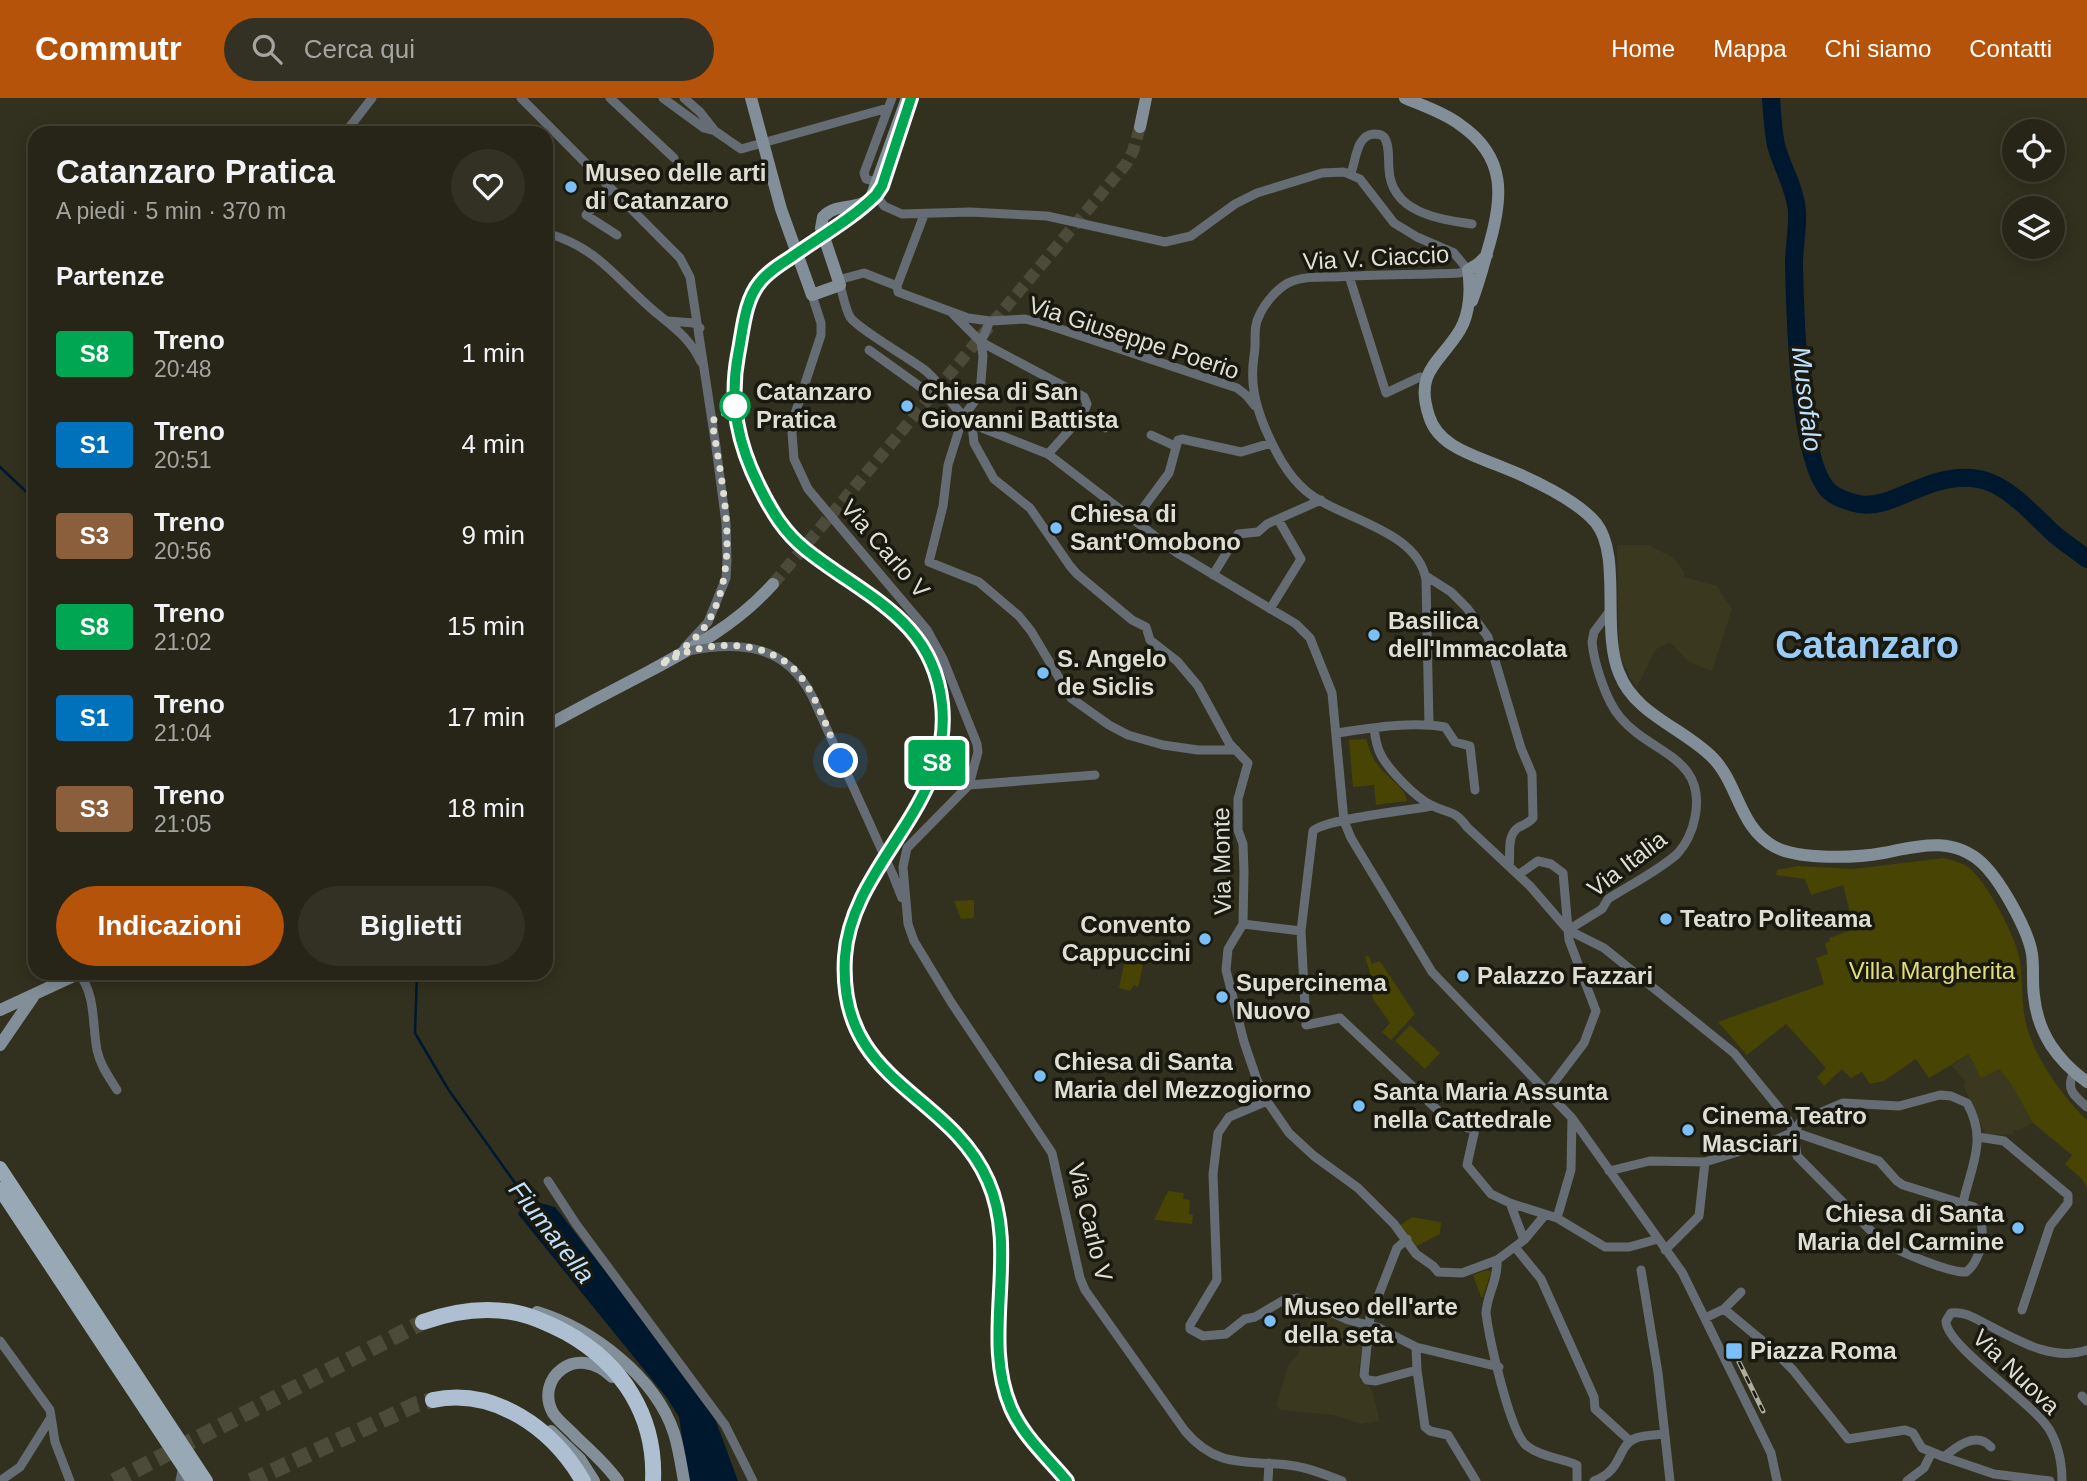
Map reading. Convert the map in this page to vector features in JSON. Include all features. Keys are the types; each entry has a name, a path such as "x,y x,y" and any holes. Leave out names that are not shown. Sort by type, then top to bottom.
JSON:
{"highway":[{"path":"423,1322 456,1312 499,1311 527,1316 556,1327 603,1358 630,1388 642,1412 650,1440 653,1481"},
{"path":"439,1399 472,1398 514,1413 537,1427 559,1447 583,1481"}],"main road":[{"path":"0,1168 75,1280 109,1346 182,1474 193,1481"},
{"path":"0,1189 61,1280 206,1481"},
{"path":"0,1206 55,1286 109,1346"}],"street":[{"path":"350,126 372,98"},
{"path":"520,98 547,126"},
{"path":"610,98 674,158"},
{"path":"663,98 704,128 715,131"},
{"path":"684,98 715,131 741,149 888,108"},
{"path":"751,98 781,209 812,295 839,282"},
{"path":"892,98 864,173 866,179 875,187 884,206 894,212 923,215 970,212 1047,216 1157,241 1174,241 1200,231 1235,204 1257,193 1322,173 1351,173 1365,185 1394,223 1417,237 1454,253 1468,270 1467,313"},
{"path":"1140,127 1146,98"},
{"path":"1405,98 1461,125 1486,150 1495,167 1500,198 1484,268 1467,313 1458,333 1433,363 1426,379 1424,393 1433,426 1466,453 1509,470 1548,490 1596,523 1609,554 1609,612 1615,660 1628,689 1655,716 1716,760 1753,829 1770,845 1794,855 1809,856 1877,854 1931,844 1958,849 1984,865 2018,918 2029,941 2036,1009 2045,1036 2059,1058 2087,1082"},
{"path":"906,100 875,187 864,204 828,211 821,220 821,228 853,320 926,371 963,417 972,424 1048,454 1177,553 1302,628 1310,638 1332,693 1344,821 1351,838 1432,972 1572,1118 1682,1272 1771,1453 1777,1481"},
{"path":"553,132 687,268 700,328 727,545 726,578 708,622 698,635 660,665"},
{"path":"1351,173 1362,140 1371,134 1380,134 1388,147 1390,182 1402,200 1434,217 1472,224"},
{"path":"609,189 586,215 617,235"},
{"path":"897,286 923,215"},
{"path":"553,236 589,251 609,267 653,311 684,335 705,370"},
{"path":"1468,270 1487,255"},
{"name":"Via V. Ciaccio","path":"1426,576 1419,561 1404,546 1379,529 1321,500 1297,482 1271,443 1256,408 1252,365 1255,325 1261,312 1282,288 1294,281 1349,276 1440,274 1468,270"},
{"name":"Via Giuseppe Poerio","path":"839,282 864,273 897,286 898,292 968,318 990,321 1016,318 1034,320 1237,388 1247,395 1256,408"},
{"path":"1349,276 1386,393 1420,377 1426,379"},
{"name":"Via Carlo V","path":"812,295 821,329 793,420 792,446 798,472 808,489 917,616 936,646 976,737 978,752 969,785"},
{"path":"682,321 694,301"},
{"path":"951,311 981,342 1082,395 1087,404 1083,415 1048,454"},
{"path":"667,321 694,323 700,328"},
{"path":"990,321 981,342 983,356 980,394 963,417 948,465 943,506 929,562 979,582 1026,624 1072,698 1108,725 1128,735 1170,747 1236,750"},
{"path":"684,335 694,333 700,328"},
{"path":"869,350 922,388 945,395"},
{"path":"1083,415 1105,428"},
{"path":"972,424 974,443 994,479 1030,508 1070,566 1132,620 1146,627 1150,640 1177,661 1198,686 1225,737 1236,750"},
{"path":"1151,435 1175,446"},
{"path":"1135,519 1170,473 1178,440 1241,452 1271,443"},
{"path":"1213,575 1238,534 1255,533 1268,524 1321,500"},
{"path":"1270,609 1301,559 1279,521"},
{"path":"1426,576 1429,725"},
{"path":"1426,576 1451,592 1484,630 1532,774 1534,816 1531,822 1513,832 1509,866"},
{"path":"553,722 688,651 733,622 754,605 773,584"},
{"name":"Via Italia","path":"1568,930 1602,909 1608,899 1676,855 1691,830 1697,805 1696,789 1688,770 1634,731 1620,717 1610,701 1591,642 1594,632 1609,612"},
{"path":"688,651 719,646 747,647 772,654 800,675 894,875 905,906"},
{"path":"1337,733 1374,728 1429,725 1445,727 1455,742 1471,747 1475,790"},
{"path":"1374,728 1379,751 1386,763 1416,794 1432,806 1459,816 1518,874 1568,930 1604,948 1722,1042 1787,1118 1794,1132 1797,1156 1878,1238 1890,1247 1959,1272 1966,1272 1973,1266 1983,1232 1978,1210 1897,1181 1879,1161 1794,1132"},
{"name":"Via Monte","path":"1236,750 1246,761 1248,769 1238,799 1238,830 1243,844 1243,924 1228,949 1226,970 1244,1042 1267,1101"},
{"path":"905,906 904,855 912,841 969,785 1095,775"},
{"path":"1432,806 1319,826 1312,834 1301,931 1306,1025 1340,1018 1447,1119 1475,1129 1467,1165 1491,1194 1557,1218 1598,1243 1612,1248 1629,1247 1658,1239"},
{"path":"1518,874 1538,861 1559,868 1565,878 1569,940 1596,1011 1584,1043 1546,1093"},
{"name":"Via Carlo V","path":"905,906 914,941 951,1002 1052,1153 1080,1278 1093,1304 1192,1439 1217,1457 1305,1468 1342,1481"},
{"name":"Via Italia","path":"1554,914 1566,912"},
{"path":"1243,924 1301,931"},
{"path":"0,1010 66,980"},
{"path":"85,980 88,985 101,1064 117,1090"},
{"path":"0,1045 33,996"},
{"path":"2074,1072 2069,1081 2070,1090 2087,1107"},
{"path":"1609,1171 1650,1161 1705,1163 1794,1132 1801,1121 1843,1103 1899,1106 1940,1094 1962,1099 1967,1103 1978,1137 1974,1167 1963,1203"},
{"path":"1499,1367 1416,1347 1301,1298 1282,1301 1255,1317 1245,1319 1228,1334 1203,1336 1189,1328 1217,1280 1213,1174 1219,1128 1228,1118 1267,1101 1289,1133 1314,1156 1358,1188 1394,1224 1416,1254 1441,1273 1462,1273 1497,1260 1524,1240 1545,1214"},
{"path":"1557,1218 1571,1170 1572,1118"},
{"path":"1978,1137 2004,1141 2069,1198 2050,1226 2022,1310"},
{"path":"1665,1250 1699,1216 1705,1163"},
{"path":"548,1181 576,1224 725,1425 753,1481"},
{"path":"1510,1203 1524,1240"},
{"path":"1406,1239 1397,1248 1369,1325 1364,1373 1366,1379 1376,1381 1417,1370"},
{"path":"1515,1247 1541,1279 1594,1397 1595,1409 1630,1441"},
{"path":"1497,1260 1497,1276 1486,1313 1518,1437 1533,1451 1576,1464 1577,1481"},
{"path":"1641,1270 1658,1373 1670,1481"},
{"path":"1705,1318 1724,1309 1741,1292"},
{"path":"456,1312 489,1306 527,1309 574,1325 602,1343 625,1362 664,1413 674,1432 684,1481"},
{"path":"1724,1309 1793,1370 1848,1439 1905,1430 1913,1433 1922,1448 1978,1470 2050,1481"},
{"name":"Via Nuova","path":"2062,1481 2058,1453 2048,1427 1959,1345 1947,1329 1946,1321 1951,1313 1964,1313 2024,1344 2042,1350 2070,1354 2087,1350"},
{"path":"0,1341 50,1410 61,1460 70,1481"},
{"path":"1416,1347 1425,1427 1430,1431 1448,1435 1476,1481"},
{"path":"618,1481 599,1457 561,1422 550,1405 553,1381 561,1369 572,1363 585,1362 601,1368 615,1379 626,1396 639,1428 645,1454 646,1481"},
{"path":"439,1399 486,1397 528,1415 568,1446 594,1481"},
{"path":"0,1481 20,1467 50,1419"},
{"path":"1594,1481 1605,1477 1613,1469 1630,1441 1638,1437 1664,1434"},
{"path":"1944,1457 1966,1441 1982,1441 1991,1447"},
{"path":"1907,1481 1924,1468 1932,1452"},
{"path":"1268,1481 1269,1463"}],"shaded area":[{"path":"1617,545 1649,545 1673,558 1684,571 1684,577 1717,586 1732,609 1712,671 1688,661 1670,642 1655,650 1637,687 1633,682 1619,654"},
{"path":"1969,1054 1989,1073 1999,1069 2012,1084 2033,1123 2019,1130 2012,1130 2014,1134 1986,1135 1963,1085 1966,1082 1952,1066"},
{"path":"1314,1310 1365,1330 1358,1373 1360,1380 1373,1392 1379,1421 1361,1424 1334,1415 1280,1410 1276,1405 1289,1364 1297,1356"}],"green space":[{"path":"1366,739 1376,763 1401,788 1407,801 1376,805 1374,785 1353,787 1349,740"},
{"name":"Villa Margherita","path":"1944,858 1969,868 1976,875 1999,909 2012,935 2019,956 2028,1031 2038,1055 2053,1079 2087,1120 2087,1188 2082,1179 2065,1164 2072,1155 2033,1123 2012,1085 1999,1069 1981,1078 1969,1054 1929,1078 1916,1059 1884,1081 1870,1084 1862,1072 1851,1078 1842,1069 1824,1086 1817,1077 1826,1068 1786,1024 1747,1055 1718,1022 1824,984 1816,958 1828,954 1825,943 1830,941 1829,938 1854,929 1843,885 1811,895 1805,879 1776,875 1777,870 1798,866 1853,869"},
{"path":"974,900 974,918 961,919 954,901"},
{"path":"1368,955 1372,964 1380,961 1415,1014 1391,1040 1382,1032 1390,1023 1373,999 1370,987 1374,985 1365,957"},
{"path":"1124,964 1143,964 1139,984 1137,987 1134,985 1130,991 1119,988"},
{"path":"1410,1025 1440,1053 1425,1069 1395,1041"},
{"path":"1569,1084 1575,1084 1580,1092 1578,1098 1569,1100 1564,1095 1564,1089"},
{"path":"1168,1191 1184,1193 1183,1199 1190,1200 1189,1214 1193,1215 1192,1224 1154,1220"},
{"path":"1412,1217 1441,1222 1440,1234 1415,1247 1399,1226"},
{"path":"1487,1270 1491,1272 1481,1297 1473,1275"}],"water":[{"path":"526,1199 555,1207 671,1355 714,1416 738,1481 689,1481 679,1417 667,1398 518,1214"}],"waterway":[{"name":"Musofalo","path":"1771,98 1776,145 1794,194 1797,211 1794,264 1800,384 1811,451 1819,476 1837,497 1867,505 1884,502 1947,479 1982,480 2011,494 2087,559"},
{"name":"Fiumarella","path":"0,467 28,493"},
{"name":"Fiumarella","path":"417,980 415,1033 448,1089 528,1201"}],"tunnel":[{"path":"773,584 1126,164 1140,127"},
{"path":"114,1481 423,1322"},
{"path":"251,1481 417,1404 433,1400"}],"railway":[{"path":"907,115 911,98"},
{"path":"747,311 735,371 735,411 738,431 759,491 782,526 800,545 880,602 913,632 929,657 942,704 941,746 928,784 866,890 851,929 845,971 849,1005 858,1033 873,1056 890,1075 953,1130 979,1163 993,1194 1001,1240"},
{"path":"1739,1362 1763,1411"},
{"path":"1012,1411 1028,1436 1067,1481"}],"train":[{"name":"S8","path":"911,98 882,186 876,195 768,274 752,294 736,368 736,421 740,442 751,471 782,526 795,541 881,601 903,621 929,658 942,698 942,746 939,757 924,794 866,891 853,919 845,957 846,989 856,1027 867,1049 885,1072 962,1141 988,1180 997,1206 1001,1240 999,1350 1004,1391 1012,1411 1028,1436 1067,1481"}],"place":[{"name":"Museo delle arti di Catanzaro","path":"571,187"},
{"name":"Catanzaro Pratica","path":"735,406"},
{"name":"Chiesa di San Giovanni Battista","path":"907,406"},
{"name":"Chiesa di Sant'Omobono","path":"1056,528"},
{"name":"Basilica dell'Immacolata","path":"1374,635"},
{"name":"S. Angelo de Siclis","path":"1043,673"},
{"name":"Teatro Politeama","path":"1666,919"},
{"name":"Convento Cappuccini","path":"1205,939"},
{"name":"Palazzo Fazzari","path":"1463,976"},
{"name":"Supercinema Nuovo","path":"1222,997"},
{"name":"Chiesa di Santa Maria del Mezzogiorno","path":"1040,1076"},
{"name":"Santa Maria Assunta nella Cattedrale","path":"1359,1106"},
{"name":"Cinema Teatro Masciari","path":"1688,1130"},
{"name":"Chiesa di Santa Maria del Carmine","path":"2018,1228"},
{"name":"Museo dell'arte della seta","path":"1270,1321"},
{"name":"Piazza Roma","path":"1734,1351"}],"district":[{"name":"Catanzaro","path":"1867,645"}],"route":[{"path":"735,406 712,421 726,523 726,578 708,622 698,635 660,665 688,651 719,646 747,647 772,654 800,675 841,761"}]}
